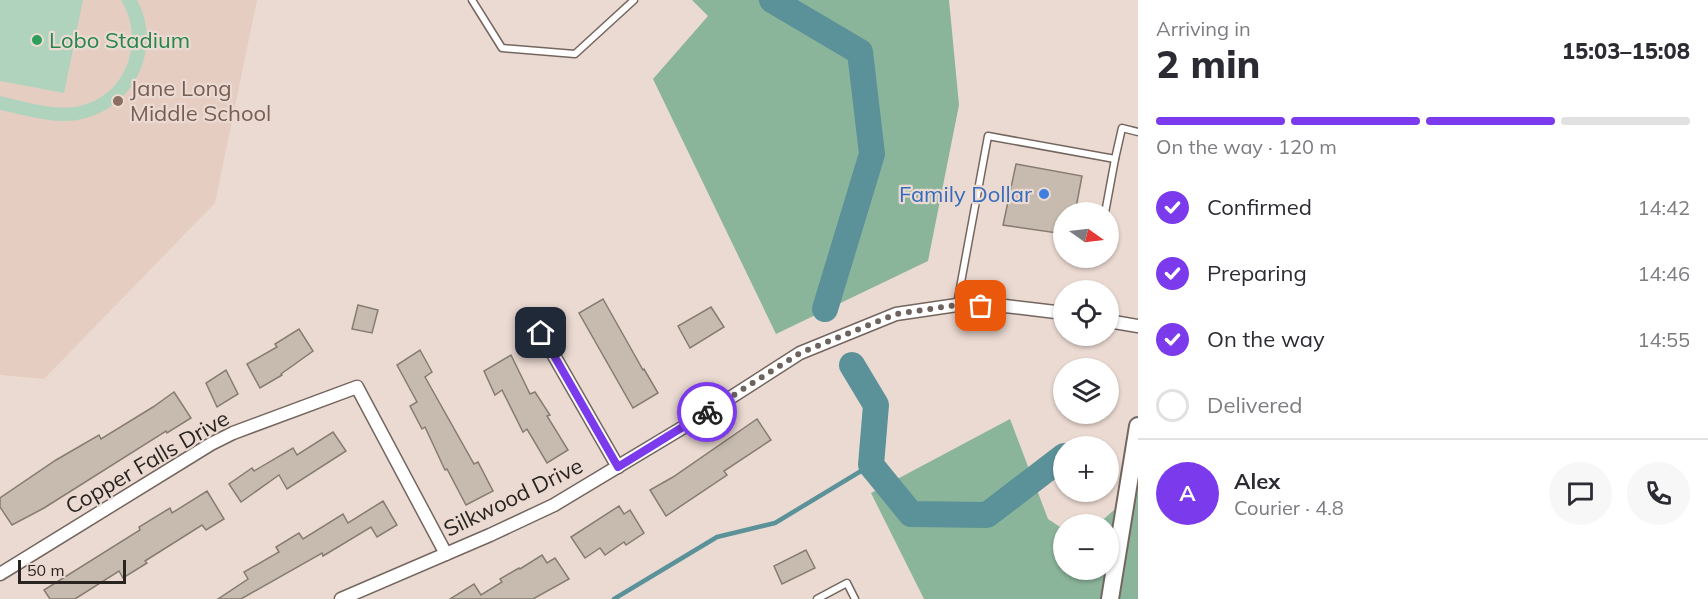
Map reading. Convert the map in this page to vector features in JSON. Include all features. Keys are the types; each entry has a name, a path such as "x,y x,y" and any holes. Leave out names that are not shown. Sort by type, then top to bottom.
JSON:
{"street":[{"name":"Silkwood Drive","path":"341,599 554,505 800,353 896,314 957,305 1005,306 1053,312"},
{"path":"1119,323 1138,326"},
{"path":"541,333 618,467"},
{"name":"Copper Falls Drive","path":"0,574 211,444 233,433 357,387 446,554"},
{"path":"1110,599 1138,426"}],"lane":[{"path":"472,0 502,48 575,54 634,0"},
{"path":"1107,202 1122,128 1138,132"},
{"path":"957,305 988,136 1115,159"},
{"path":"817,599 847,583 855,599"}],"shaded area":[{"name":"Jane Long Middle School","path":"0,0 257,0 215,203 44,379 0,375"}],"green space":[{"name":"Lobo Stadium","path":"0,0 83,0 64,93 0,81"},
{"path":"121,0 137,0 144,19 147,38 138,75 113,105 96,115 68,121 38,118 0,110 0,96 65,108 92,102 107,93 118,81 126,67 131,50 132,33 129,16"},
{"path":"692,0 949,0 959,105 928,261 776,334 653,79 708,16"},
{"path":"1010,419 1048,519 1053,522 1053,580 1119,580 1119,514 1110,514 1138,489 1138,599 924,599 871,493"}],"building":[{"name":"Family Dollar","path":"1016,164 1082,176 1077,202 1053,202 1053,232 1003,225"},
{"path":"603,299 658,393 633,408 579,313"},
{"path":"358,305 378,310 372,333 352,329"},
{"path":"711,307 724,327 690,348 678,326"},
{"path":"299,329 313,351 282,375 260,388 247,364 277,347 275,344"},
{"path":"420,350 432,372 425,377 474,464 478,462 493,491 466,505 447,469 445,470 425,427 422,429 410,406 417,402 397,365"},
{"path":"511,355 530,394 535,392 568,450 547,463 527,429 523,432 502,390 495,395 484,371"},
{"path":"226,370 238,394 217,407 206,383"},
{"path":"174,392 191,418 167,433 166,431 44,508 12,525 0,507 0,498 56,460 99,435 101,439"},
{"path":"757,419 771,440 724,471 727,475 666,516 650,490 673,477"},
{"path":"333,432 346,451 287,489 279,475 241,502 229,484 252,468 254,471 293,448 297,455"},
{"path":"207,491 224,519 206,530 202,525 145,561 147,563 123,578 119,571 75,599 50,599 44,590 140,530 139,527 170,508 172,513"},
{"path":"383,501 397,525 377,537 371,527 323,556 322,553 241,599 218,599 248,579 244,572 279,552 276,547 299,533 303,539 343,514 348,523"},
{"path":"619,506 624,514 630,510 644,533 626,545 624,542 605,555 600,548 585,558 571,537"},
{"path":"806,550 815,568 782,584 774,566"},
{"path":"542,555 547,563 555,558 569,579 533,599 450,599 474,584 481,595 502,582 500,579"}],"waterway":[{"path":"772,0 860,52 872,154 825,309"},
{"path":"852,365 876,405 871,465 911,514 987,515 1053,464"},
{"path":"614,599 717,537 775,523 871,465"}],"way so far":[{"path":"707,412 800,353 896,314 957,305 981,306"}],"place":[{"name":"Lobo Stadium","path":"37,40"},
{"name":"Jane Long Middle School","path":"118,101"},
{"name":"Family Dollar","path":"1044,194"}],"route":[{"path":"541,333 618,467 707,412"}]}
